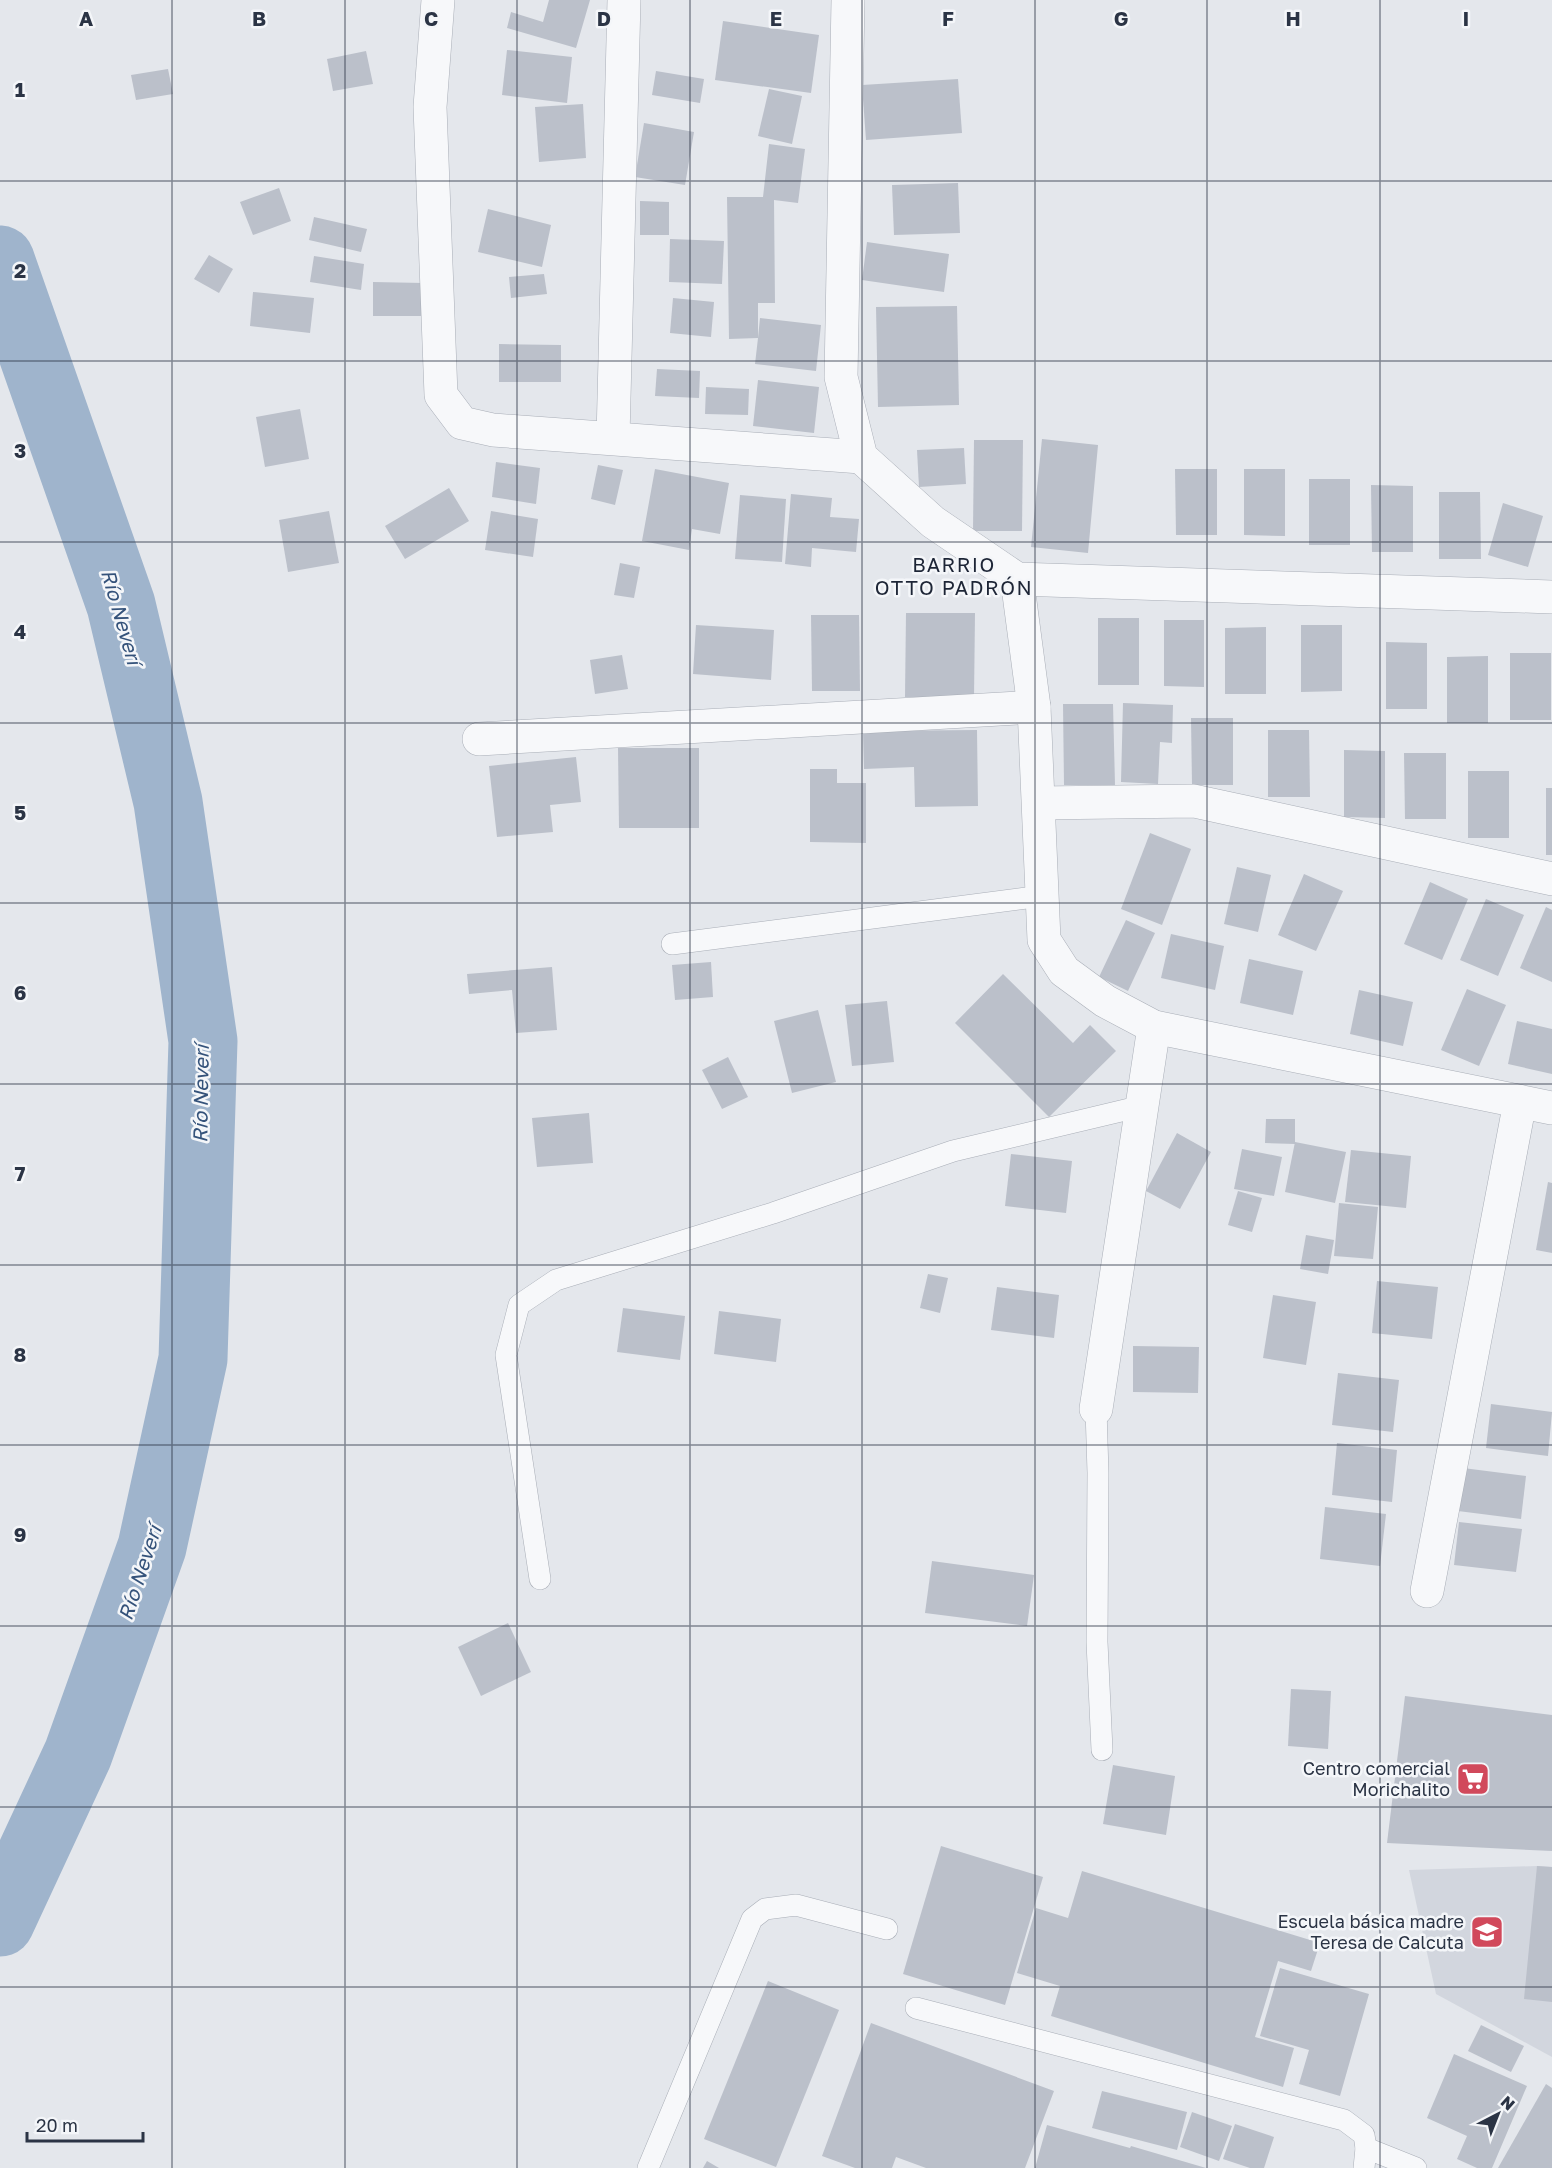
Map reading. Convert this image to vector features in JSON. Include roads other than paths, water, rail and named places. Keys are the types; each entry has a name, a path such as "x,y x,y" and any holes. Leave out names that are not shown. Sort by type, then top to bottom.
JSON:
{"street":[{"path":"438,0 430,107 441,395 462,423 493,430 861,457"},
{"path":"613,438 624,0"},
{"path":"848,0 841,376 861,457 933,522 1017,579 1552,597"},
{"path":"1017,579 1034,707 1044,940 1064,971 1105,1001 1154,1027 1552,1108"},
{"path":"479,739 1034,707"},
{"path":"1039,803 1194,801 1552,879"},
{"path":"1096,1409 1154,1027"},
{"path":"1427,1591 1520,1102"}],"lane":[{"path":"672,944 1042,896"},
{"path":"540,1579 506,1355 519,1305 556,1280 773,1213 953,1151 1142,1106"},
{"path":"1096,1409 1097,1642 1102,1750"},
{"path":"648,2168 752,1919 765,1909 796,1905 887,1929"},
{"path":"916,2008 1344,2120 1364,2135 1365,2158 1416,2168"}],"waterway":[{"name":"Río Neverí","path":"0,260 121,605 168,802 203,1041 193,1359 152,1547 78,1754 0,1922"}],"place":[{"name":"Centro comercial Morichalito","path":"1473,1779"},
{"name":"Escuela básica madre Teresa de Calcuta","path":"1487,1932"}],"district":[{"name":"BARRIO OTTO PADRÓN","path":"954,576"}]}
